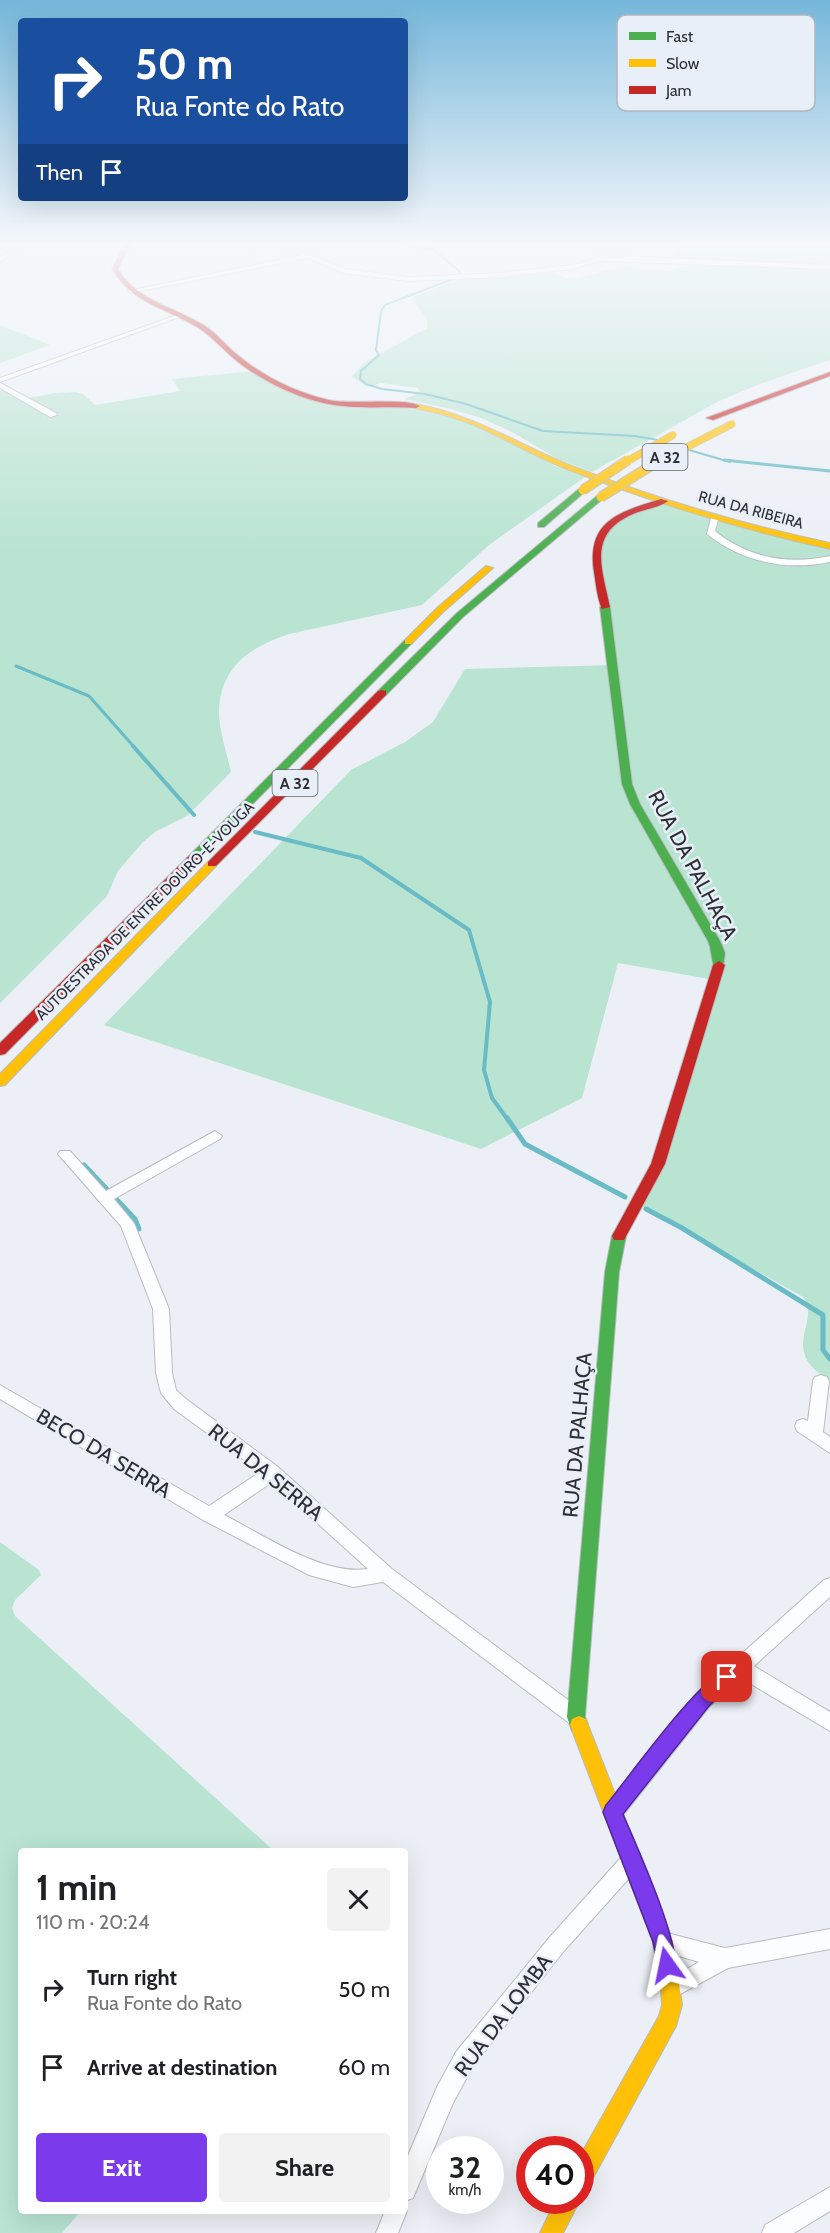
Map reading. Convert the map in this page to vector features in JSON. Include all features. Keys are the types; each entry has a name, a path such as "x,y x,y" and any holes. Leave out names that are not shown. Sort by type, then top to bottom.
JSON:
{"main road":[{"name":"RUA DA RIBEIRA","path":"224,345 247,365 318,399 348,404 413,405 456,415 495,430 559,463 714,519 774,536 830,546"},
{"name":"A 32","path":"529,535 583,490 641,452 700,423 830,374"},
{"name":"AUTOESTRADA DE ENTRE DOURO-E-VOUGA","path":"0,1082 145,931 460,615 500,580 601,497 667,456 732,424 830,386"},
{"name":"RUA DA PALHAÇA","path":"594,2154 669,2019 672,2005 663,1942 576,1717 612,1264 616,1243 623,1225 658,1164 719,966 719,953 714,941 635,804 627,784 597,546 599,534 611,523 663,501"},
{"name":"AUTOESTRADA DE ENTRE DOURO-E-VOUGA","path":"0,1051 440,610 502,557"},
{"path":"551,2233 561,2214"}],"street":[{"path":"0,380 97,345"},
{"path":"0,385 53,415"},
{"path":"714,519 710,532 721,543 765,561 819,562 830,560"},
{"path":"105,1198 216,1136"},
{"name":"RUA DA SERRA","path":"65,1154 127,1223 161,1308 164,1373 169,1393 180,1404 272,1472 386,1574 576,1717"},
{"path":"821,1381 809,1430 830,1446"},
{"name":"BECO DA SERRA","path":"0,1391 209,1515 315,1570 353,1579 386,1574"},
{"path":"209,1515 248,1491 272,1472"},
{"path":"613,1812 703,1700 738,1666 830,1586"},
{"path":"738,1666 830,1722"},
{"name":"RUA DA LOMBA","path":"408,2183 445,2095 464,2060 556,1945 632,1860"},
{"path":"671,1989 725,1958 830,1939"},
{"path":"663,1942 725,1958"},
{"path":"774,2233 830,2198"},
{"path":"387,2233 395,2214"}],"green space":[{"path":"0,345 49,345 0,363"},
{"path":"396,345 830,345 830,360 757,385 717,402 592,472 558,459 512,432 481,418 404,399 420,393 418,388 381,383 368,387 352,377 364,363"},
{"path":"255,371 327,405 406,408 459,419 503,437 555,466 585,477 489,545 422,605 289,634 262,645 240,661 231,671 225,683 219,712 231,772 187,816 155,832 143,842 118,871 107,896 0,1003 0,391 5,390 24,399 55,393 76,392 83,394 95,405 180,391 172,379"},
{"path":"664,501 830,546 830,1381 814,1369 806,1358 803,1347 808,1317 803,1297 640,1205 715,980 618,963 582,1098 481,1149 104,1025 351,770 405,742 433,722 465,669 616,665 597,546 611,523"},
{"path":"0,1542 39,1570 41,1575 15,1600 12,1608 15,1616 271,1848 18,1848 18,2214 78,2214 62,2233 0,2233"}],"waterway":[{"path":"377,345 379,355 361,371 360,379 366,384 466,404 543,431 635,436 658,440"},
{"path":"689,450 730,462"},
{"path":"724,460 830,471"},
{"path":"16,666 89,696 135,748"},
{"path":"133,746 194,815"},
{"path":"255,832 361,858 469,930 490,1002 484,1070 492,1098 508,1120"},
{"path":"507,1118 525,1144 625,1197"},
{"path":"84,1165 135,1219 139,1229"},
{"path":"646,1209 682,1228 823,1315 823,1350 830,1359"}],"traffic: fast":[{"path":"541,525 583,490"},
{"path":"382,693 460,615 601,497"},
{"path":"605,607 627,784 635,804 714,941 719,953 719,965"},
{"path":"195,856 408,642"},
{"path":"579,1725 576,1717 612,1272 619,1236"}],"traffic: slow":[{"path":"416,406 438,410 476,423 568,467 632,491 730,522 830,546"},
{"path":"601,497 667,456 732,424"},
{"path":"583,490 641,452 673,435"},
{"path":"408,642 440,610 489,568"},
{"path":"0,1082 212,864"},
{"path":"579,1725 663,1942 672,2005 669,2019 594,2154"},
{"path":"551,2233 561,2214"}],"traffic: jam":[{"path":"223,345 247,366 267,378 320,400 355,405 416,406"},
{"path":"710,418 830,374"},
{"path":"605,607 597,560 600,536 606,528 623,515 664,501"},
{"path":"212,864 382,693"},
{"path":"0,1051 195,856"},
{"path":"619,1236 658,1164 719,965"}],"route":[{"path":"667,1965 663,1942 613,1812 703,1700 727,1677"}]}
